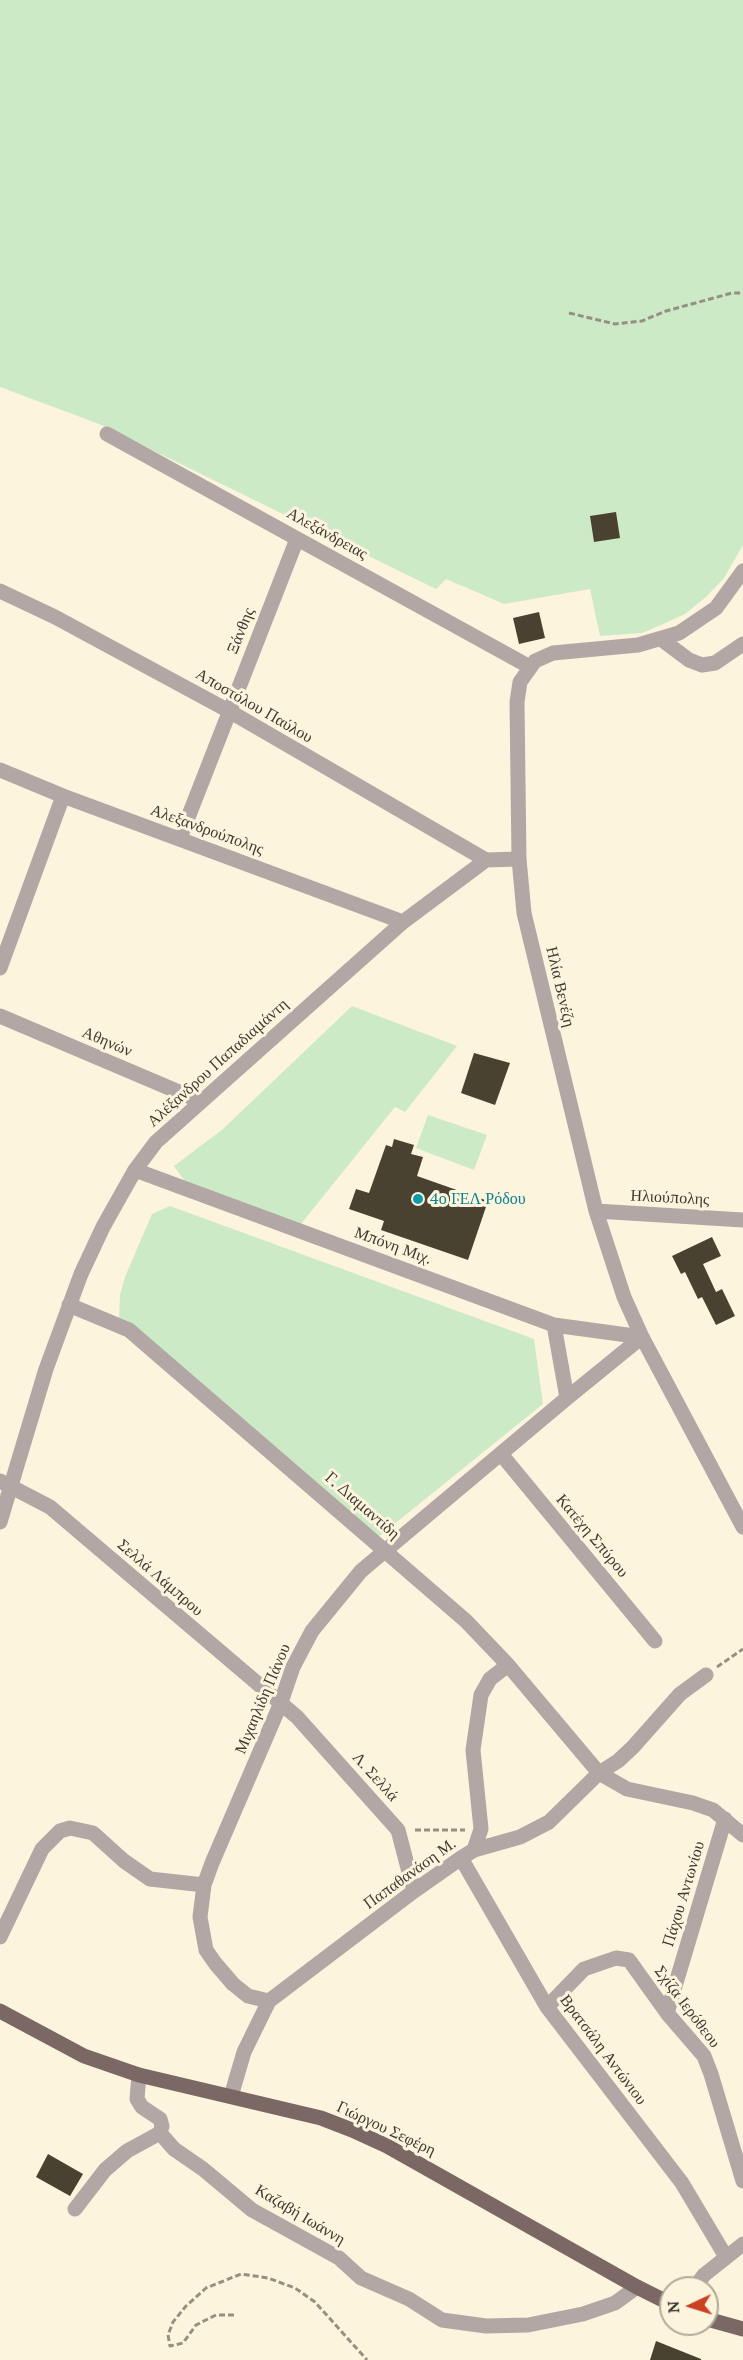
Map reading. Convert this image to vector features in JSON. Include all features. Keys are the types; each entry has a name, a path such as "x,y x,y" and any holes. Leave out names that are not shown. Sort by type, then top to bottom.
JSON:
{"main road":[{"name":"Γιώργου Σεφέρη","path":"0,2011 84,2056 139,2075 321,2118 387,2146 659,2298"},
{"path":"719,2323 743,2330"}],"street":[{"name":"Αλεξάνδρειας","path":"107,434 530,667"},
{"name":"Ξάνθης","path":"180,838 297,539"},
{"path":"530,667 535,661 553,654 638,645 686,629 716,608 743,571"},
{"name":"Αποστόλου Παύλου","path":"0,591 55,616 229,711 486,860"},
{"path":"661,639 689,660 702,665 715,663 743,644"},
{"name":"Ηλία Βενέζη","path":"530,667 520,682 517,702 519,859 524,913 596,1211 624,1297 642,1337 743,1527"},
{"name":"Αλεξανδρούπολης","path":"0,770 63,796 403,922"},
{"path":"0,968 63,796"},
{"path":"486,860 519,859"},
{"name":"Αλέξανδρου Παπαδιαμάντη","path":"0,1522 5,1483 69,1305 103,1227 135,1170 156,1142 200,1101 403,922 486,860"},
{"name":"Αθηνών","path":"0,1016 200,1101"},
{"name":"Μπόνη Μιχ.","path":"135,1170 554,1325 642,1337"},
{"name":"Ηλιούπολης","path":"596,1211 743,1220"},
{"name":"Γ. Διαμαντίδη","path":"69,1305 129,1330 466,1621 508,1665 599,1773"},
{"path":"554,1325 567,1398"},
{"name":"Μιχαηλίδη Πάνου","path":"269,2001 248,1996 233,1984 206,1950 200,1917 204,1885 212,1863 280,1705 293,1667 312,1631 361,1571 387,1552 642,1337"},
{"name":"Κατέχη Σπύρου","path":"501,1454 655,1641"},
{"name":"Σελλά Λάμπρου","path":"5,1483 50,1507 280,1705"},
{"path":"467,1854 481,1829 473,1750 481,1695 490,1679 508,1665"},
{"name":"Παπαθανάση Μ.","path":"231,2096 244,2052 269,2001 414,1891 467,1854 520,1837 549,1822 599,1773 618,1761 633,1747 680,1694 706,1675"},
{"name":"Λ. Σελλά","path":"280,1705 297,1717 398,1830 414,1891"},
{"path":"599,1773 627,1789 693,1803 713,1810 743,1835"},
{"name":"Πάχου Αντωνίου","path":"667,2013 725,1819"},
{"path":"0,1936 42,1849 60,1831 70,1828 93,1833 124,1861 150,1878 204,1885"},
{"name":"Βρατσάλη Αντώνιου","path":"467,1854 547,2007 682,2183 726,2258"},
{"name":"Σχίζα Ιερόθεου","path":"547,2007 584,1969 616,1958 629,1960 667,2013 704,2056 743,2181"},
{"name":"Καζαβή Ιωάννη","path":"139,2075 137,2099 142,2107 160,2119 162,2126 160,2133 174,2149 203,2169 252,2210 339,2258 360,2278 409,2299 442,2320 486,2326 528,2325 584,2314 615,2303 637,2287"},
{"path":"75,2209 105,2170 127,2151 160,2133"},
{"path":"703,2276 743,2244"}],"path":[{"path":"569,313 615,324 642,321 666,311 732,293 743,293"},
{"path":"706,1675 743,1649"},
{"path":"398,1830 481,1829"},
{"path":"234,2315 216,2315 196,2325 183,2343 170,2346 168,2335 173,2322 186,2306 206,2288 241,2274 268,2278 295,2288 315,2302 368,2360"}],"green space":[{"path":"0,0 743,0 743,545 724,578 685,614 642,633 600,636 590,589 504,604 446,579 436,589 99,424 0,387"},
{"path":"352,1006 457,1046 405,1112 395,1107 301,1224 189,1187 174,1166 223,1129"},
{"path":"428,1115 487,1135 474,1170 416,1148"},
{"path":"170,1206 534,1339 543,1404 377,1538 119,1318 120,1295 125,1277 152,1214"}],"building":[{"path":"616,512 620,538 594,542 590,516"},
{"path":"539,612 545,638 519,644 513,618"},
{"path":"474,1053 510,1063 495,1105 461,1093"},
{"name":"4ο ΓΕΛ Ρόδου","path":"394,1139 414,1145 411,1154 423,1157 417,1176 488,1201 468,1260 381,1230 384,1221 349,1209 356,1189 369,1193 386,1145 392,1147"},
{"path":"712,1237 721,1256 703,1264 716,1292 722,1289 735,1316 716,1325 702,1297 698,1299 685,1272 681,1274 672,1256"},
{"path":"48,2154 83,2174 70,2196 36,2177"},
{"path":"656,2341 701,2359 701,2360 650,2360"}],"place":[{"name":"4ο ΓΕΛ Ρόδου","path":"418,1199"}]}
